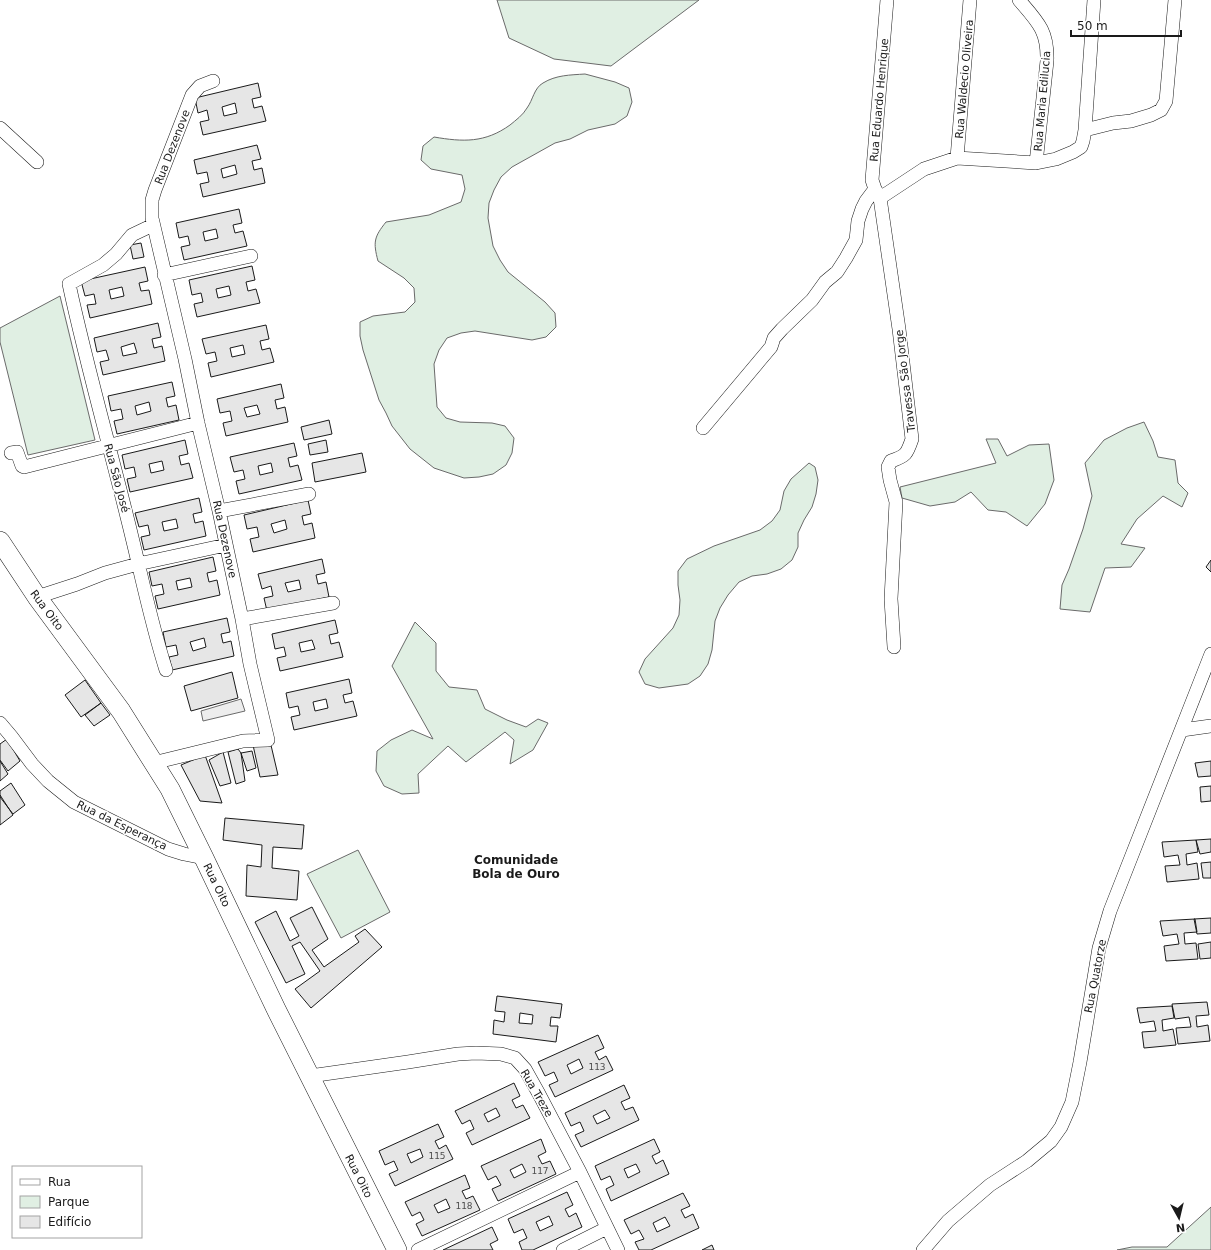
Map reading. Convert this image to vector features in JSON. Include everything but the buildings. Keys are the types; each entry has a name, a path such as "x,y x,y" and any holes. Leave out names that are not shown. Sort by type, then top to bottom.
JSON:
{"street":[{"name":"Rua Eduardo Henrique","path":"878,194 872,180 887,0"},
{"name":"Rua Waldecio Oliveira","path":"957,158 970,0"},
{"name":"Rua Maria Edilucia","path":"1019,0 1035,18 1043,31 1047,49 1036,163"},
{"path":"703,428 771,347 774,338 812,300 825,282 837,272 856,240 858,221 866,201 924,169 957,158 1036,163 1056,159 1081,147 1085,130 1094,0"},
{"path":"1085,130 1113,123 1131,121 1151,115 1161,110 1166,101 1175,0"},
{"name":"Rua Dezenove","path":"153,763 243,741 268,740 250,664 219,512 198,423 186,359 164,275 151,210 155,190 192,94 200,86 213,81"},
{"path":"0,128 37,162"},
{"name":"Travessa São Jorge","path":"878,194 899,329 912,439 908,452 891,461 888,467 896,502 891,599 894,648"},
{"name":"Rua São José","path":"153,225 132,235 116,254 104,265 69,284 108,446 166,670"},
{"path":"164,275 252,256"},
{"path":"11,453 17,452 22,466 24,467 198,423"},
{"path":"219,512 309,494"},
{"name":"Rua Oito","path":"0,541 37,597 121,711 180,808 276,1009 397,1250"},
{"path":"37,597 105,573 138,564 226,545"},
{"path":"242,619 333,603"},
{"name":"Rua Quatorze","path":"923,1250 948,1221 990,1185 1027,1161 1051,1141 1061,1126 1072,1102 1099,948 1110,911 1211,654"},
{"name":"Rua da Esperança","path":"0,723 48,781 74,802 162,846 184,854 204,858"},
{"path":"1182,730 1211,726"},
{"name":"Rua Treze","path":"310,1076 458,1054 501,1054 515,1058 524,1069 580,1172 618,1250"},
{"path":"418,1250 580,1172"},
{"path":"563,1250 607,1228"}],"green space":[{"path":"497,0 699,0 611,66 554,59 509,38"},
{"path":"585,74 615,82 629,88 632,102 627,116 615,124 588,130 570,139 555,143 512,167 501,177 489,203 488,218 493,246 500,260 508,272 545,302 555,313 556,327 546,337 532,340 475,331 461,333 447,338 439,350 434,364 437,407 446,418 460,422 492,423 505,426 514,438 512,453 506,465 493,474 479,477 464,478 434,468 410,449 392,426 379,400 363,350 360,336 360,322 373,316 405,312 415,302 414,288 404,278 378,261 375,249 377,236 386,222 429,215 461,202 465,189 462,175 431,169 421,160 423,146 434,137 455,140 474,140 492,135 510,125 525,111 536,91 543,83 558,77"},
{"path":"60,296 95,440 28,455 0,342 0,328"},
{"path":"1144,422 1153,441 1158,457 1175,460 1178,483 1188,493 1182,507 1163,496 1137,519 1121,544 1145,548 1131,567 1105,568 1090,612 1060,609 1062,585 1083,529 1092,496 1085,463 1104,440 1127,428"},
{"path":"986,439 998,439 1007,456 1029,445 1049,444 1054,480 1045,504 1027,526 1006,512 988,510 971,492 955,502 930,506 902,498 900,487 996,463"},
{"path":"809,463 815,467 818,480 816,494 812,507 798,533 798,547 792,560 781,569 767,574 752,576 739,582 728,595 720,608 715,621 712,650 708,664 700,676 688,684 659,688 645,684 639,672 645,659 673,628 679,615 680,600 678,571 687,559 714,546 760,530 772,521 780,510 784,491 791,479"},
{"path":"415,622 436,643 436,671 449,687 477,690 485,709 507,720 526,727 538,719 548,723 533,750 510,764 514,740 505,732 466,762 448,746 418,774 419,793 402,794 384,786 376,771 377,751 391,740 412,730 433,739 392,666"},
{"path":"358,850 390,912 341,938 307,874"},
{"path":"1211,1207 1211,1250 1117,1250 1132,1247 1167,1247"}],"shaded area":[{"path":"241,699 245,711 203,721 201,711"}],"district":[{"name":"Comunidade Bola de Ouro","path":"516,867"}]}
